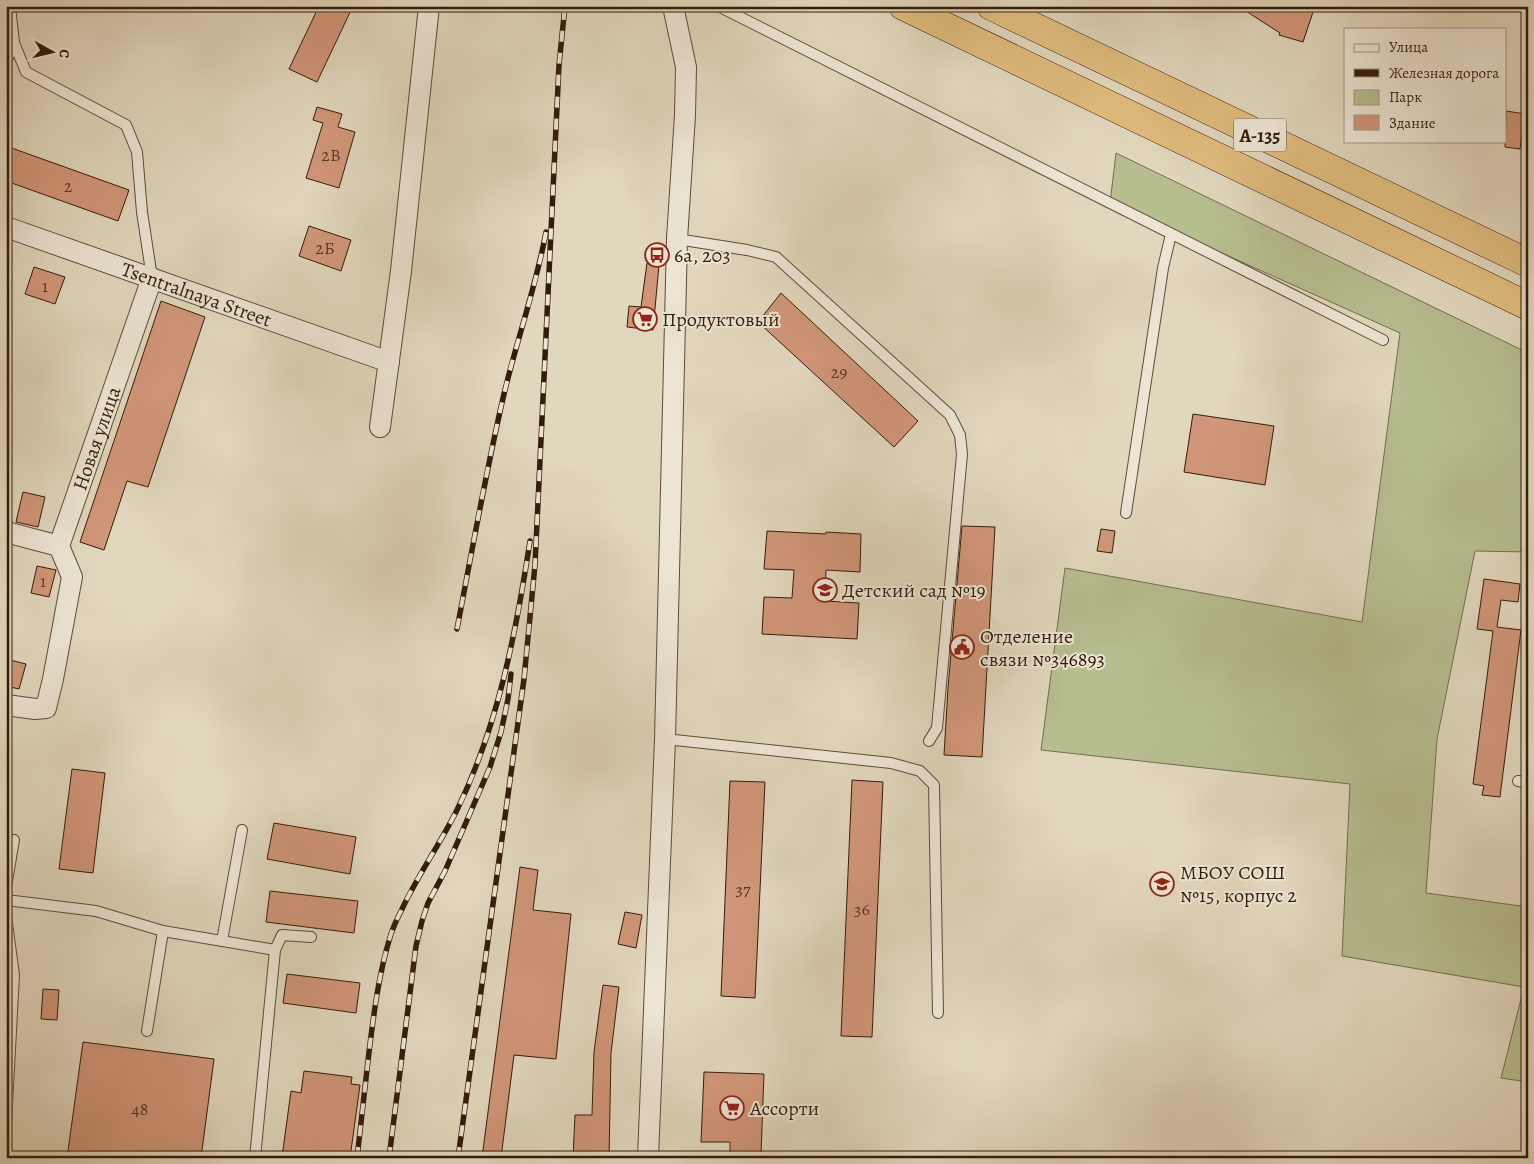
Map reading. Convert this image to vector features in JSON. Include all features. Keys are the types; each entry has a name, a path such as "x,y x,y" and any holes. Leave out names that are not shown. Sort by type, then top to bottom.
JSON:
{"highway":[{"name":"А-135","path":"903,6 1528,306"},
{"name":"А-135","path":"991,6 1528,263"}],"street":[{"path":"380,426 401,271 429,6"},
{"path":"648,1158 665,739 677,239 685,115 686,67 673,6"},
{"name":"Tsentralnaya Street","path":"6,227 388,362"},
{"name":"Новая улица","path":"60,546 152,278"},
{"path":"6,532 60,546 72,577 46,708 35,709 6,705"}],"lane":[{"path":"10,6 14,43 26,72 126,125 137,152 142,212 152,278"},
{"path":"718,6 1382,340"},
{"path":"6,62 14,43"},
{"path":"1126,513 1163,268 1170,234"},
{"path":"677,239 747,250 776,257 950,415 960,435 962,454 937,728 929,741"},
{"path":"665,739 891,762 920,771 934,785 938,1013"},
{"path":"222,941 242,830"},
{"path":"6,887 14,840"},
{"path":"6,900 96,911 163,931 274,950"},
{"path":"6,916 14,975 6,1124"},
{"path":"147,1031 163,931"},
{"path":"255,1158 274,950 282,935 311,937"}],"green space":[{"path":"1116,153 1528,353 1528,552 1475,551 1437,739 1426,893 1528,907 1528,1082 1501,1078 1524,987 1342,956 1350,784 1041,750 1065,568 1362,622 1400,333 1110,203"}],"building":[{"path":"319,6 353,6 317,82 289,69"},
{"path":"1238,6 1315,6 1303,42 1279,35 1280,33"},
{"path":"317,107 342,114 338,127 355,132 339,188 306,178 323,123 313,120"},
{"path":"1506,111 1525,114 1520,149 1505,147"},
{"path":"6,146 129,190 118,221 6,181"},
{"path":"309,226 351,240 341,271 299,256"},
{"path":"647,263 659,265 653,330 627,327 629,306 641,307"},
{"path":"34,267 65,277 55,304 25,294"},
{"path":"781,293 918,421 894,447 758,322"},
{"path":"161,301 205,317 148,487 127,481 104,550 80,542"},
{"path":"1193,414 1274,426 1265,485 1184,472"},
{"path":"23,492 45,497 38,527 16,522"},
{"path":"962,526 995,527 982,757 944,755"},
{"path":"1101,529 1115,531 1112,553 1097,551"},
{"path":"767,531 861,534 860,572 826,570 825,601 859,603 857,639 762,634 764,597 792,598 794,570 764,569"},
{"path":"37,566 56,570 49,597 31,593"},
{"path":"1484,579 1520,584 1518,602 1501,600 1497,627 1521,630 1500,797 1482,795 1484,786 1473,784 1493,631 1477,629"},
{"path":"6,659 26,664 19,689 6,686"},
{"path":"72,769 105,773 93,873 59,869"},
{"path":"852,780 883,782 872,1037 841,1036"},
{"path":"730,781 765,782 755,998 721,996"},
{"path":"274,823 356,837 350,874 267,859"},
{"path":"520,867 538,870 533,910 571,914 556,1059 514,1055 501,1158 482,1158"},
{"path":"270,891 358,901 354,933 266,922"},
{"path":"625,912 642,915 636,948 618,944"},
{"path":"287,974 360,983 356,1013 283,1003"},
{"path":"603,985 619,987 611,1053 609,1158 573,1158 575,1115 592,1115 594,1052"},
{"path":"43,989 59,990 57,1020 41,1019"},
{"path":"83,1042 214,1059 201,1158 67,1158"},
{"path":"304,1071 352,1077 351,1084 360,1085 350,1158 282,1157 291,1091 301,1093"},
{"name":"Ассорти","path":"704,1072 764,1074 761,1154 730,1153 730,1142 701,1142"}],"railway":[{"path":"458,1158 524,679 535,565 559,65 565,6"},
{"path":"457,629 497,423 546,232"},
{"path":"357,1158 373,1022 387,948 393,927 408,896 457,810 484,745 512,644 530,541"},
{"path":"389,1158 416,946 422,921 428,903 445,871 490,767 501,732 511,674"}],"place":[{"name":"6a, 203","path":"657,255"},
{"name":"Продуктовый","path":"645,319"},
{"name":"Детский сад №19","path":"825,590"},
{"name":"Отделение связи №346893","path":"962,647"},
{"name":"МБОУ СОШ №15, корпус 2","path":"1162,884"},
{"name":"Ассорти","path":"732,1108"}]}
